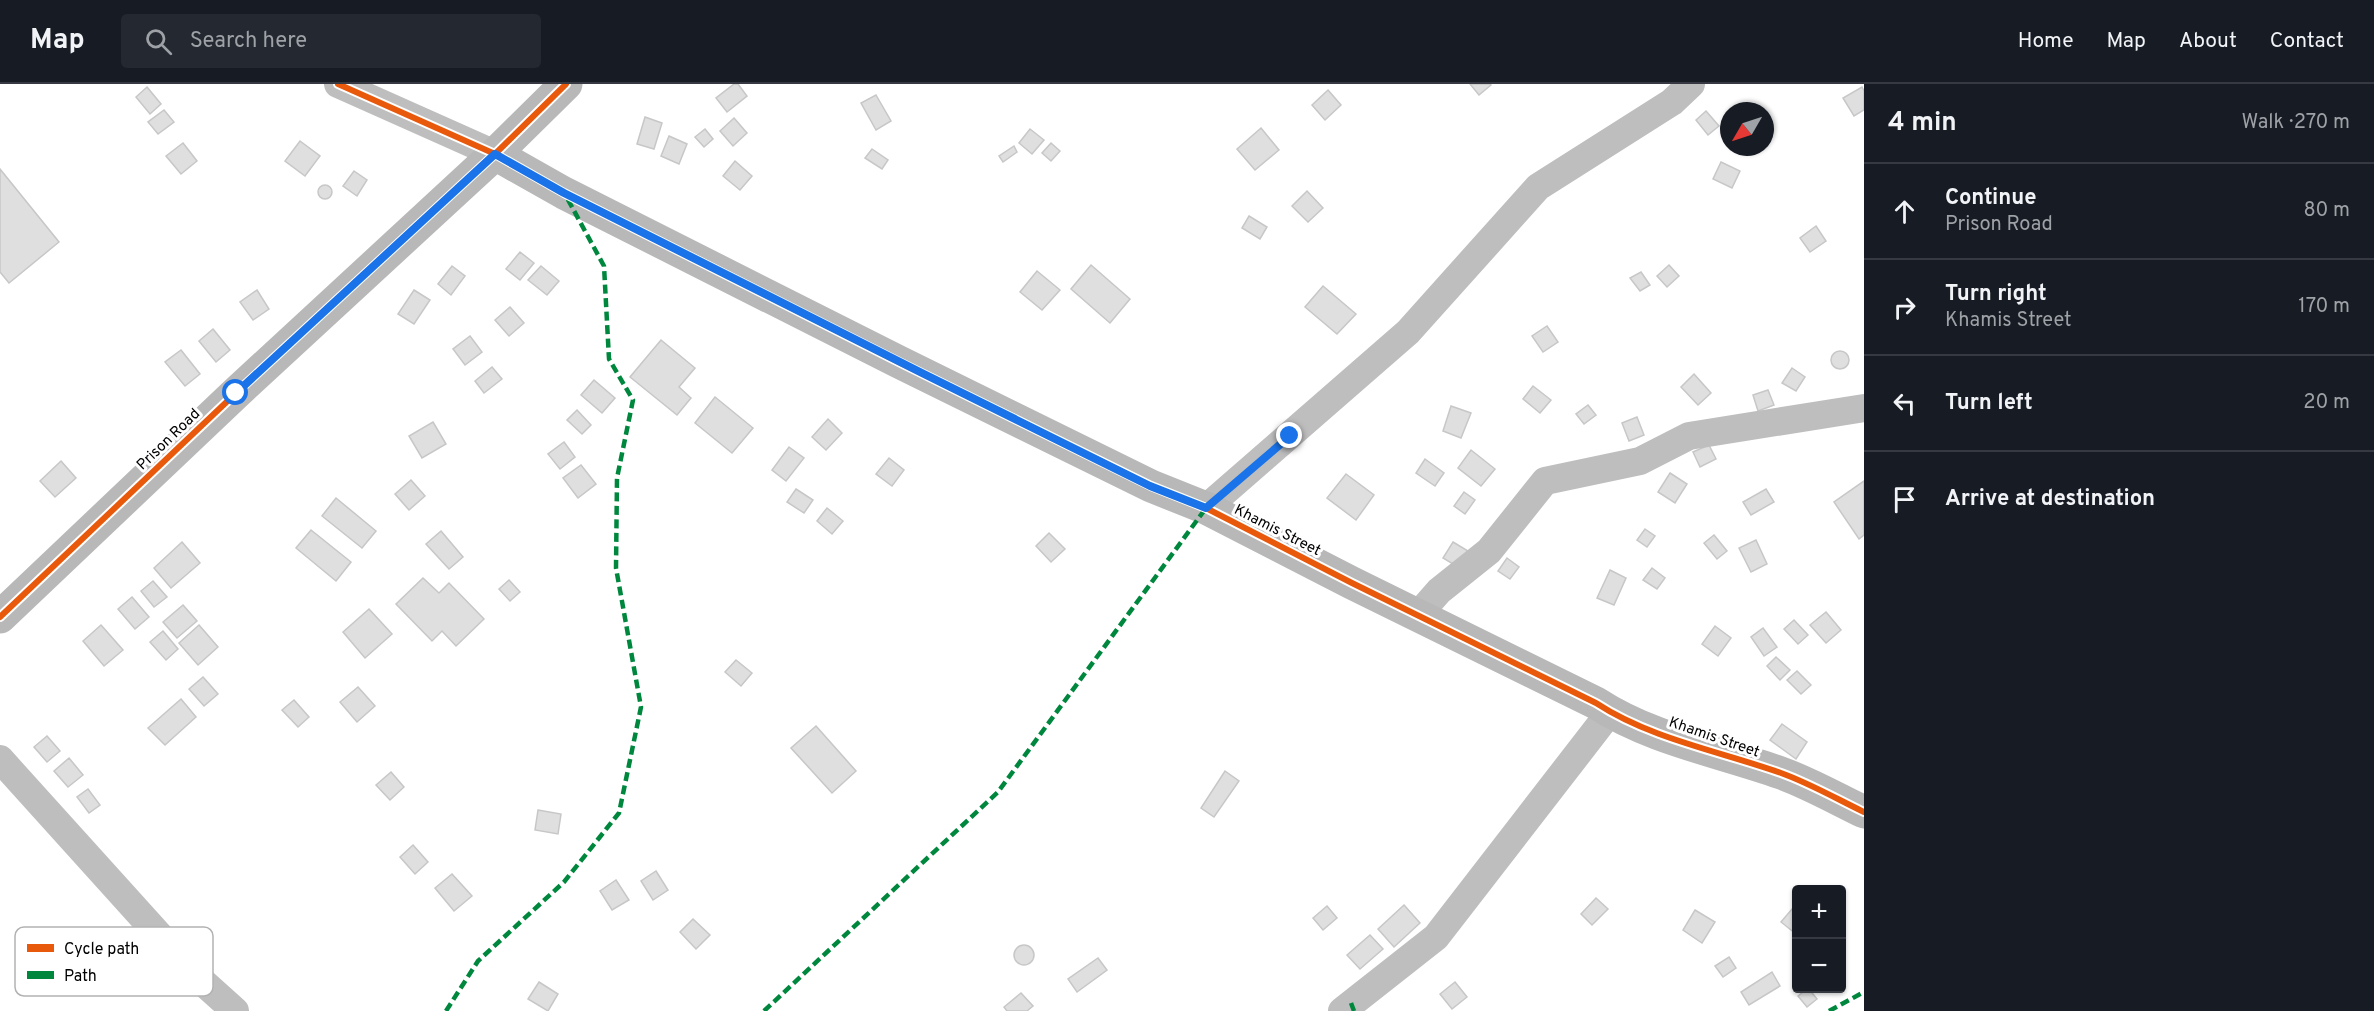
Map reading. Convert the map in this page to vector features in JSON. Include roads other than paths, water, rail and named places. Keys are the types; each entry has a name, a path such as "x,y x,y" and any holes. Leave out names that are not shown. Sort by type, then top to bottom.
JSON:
{"street":[{"path":"338,84 495,154"},
{"name":"Prison Road","path":"0,617 236,393 495,154 566,84"},
{"path":"1206,508 1408,332 1538,187 1672,102 1691,84"},
{"name":"Khamis Street","path":"495,154 564,193 908,366 1150,486 1206,508 1610,712 1689,745 1782,773 1864,812"},
{"path":"1418,615 1440,591 1489,551 1545,481 1640,461 1689,436 1864,408"},
{"path":"1342,1011 1436,937 1610,712"},
{"path":"0,759 152,927"},
{"path":"213,991 235,1011"}]}
